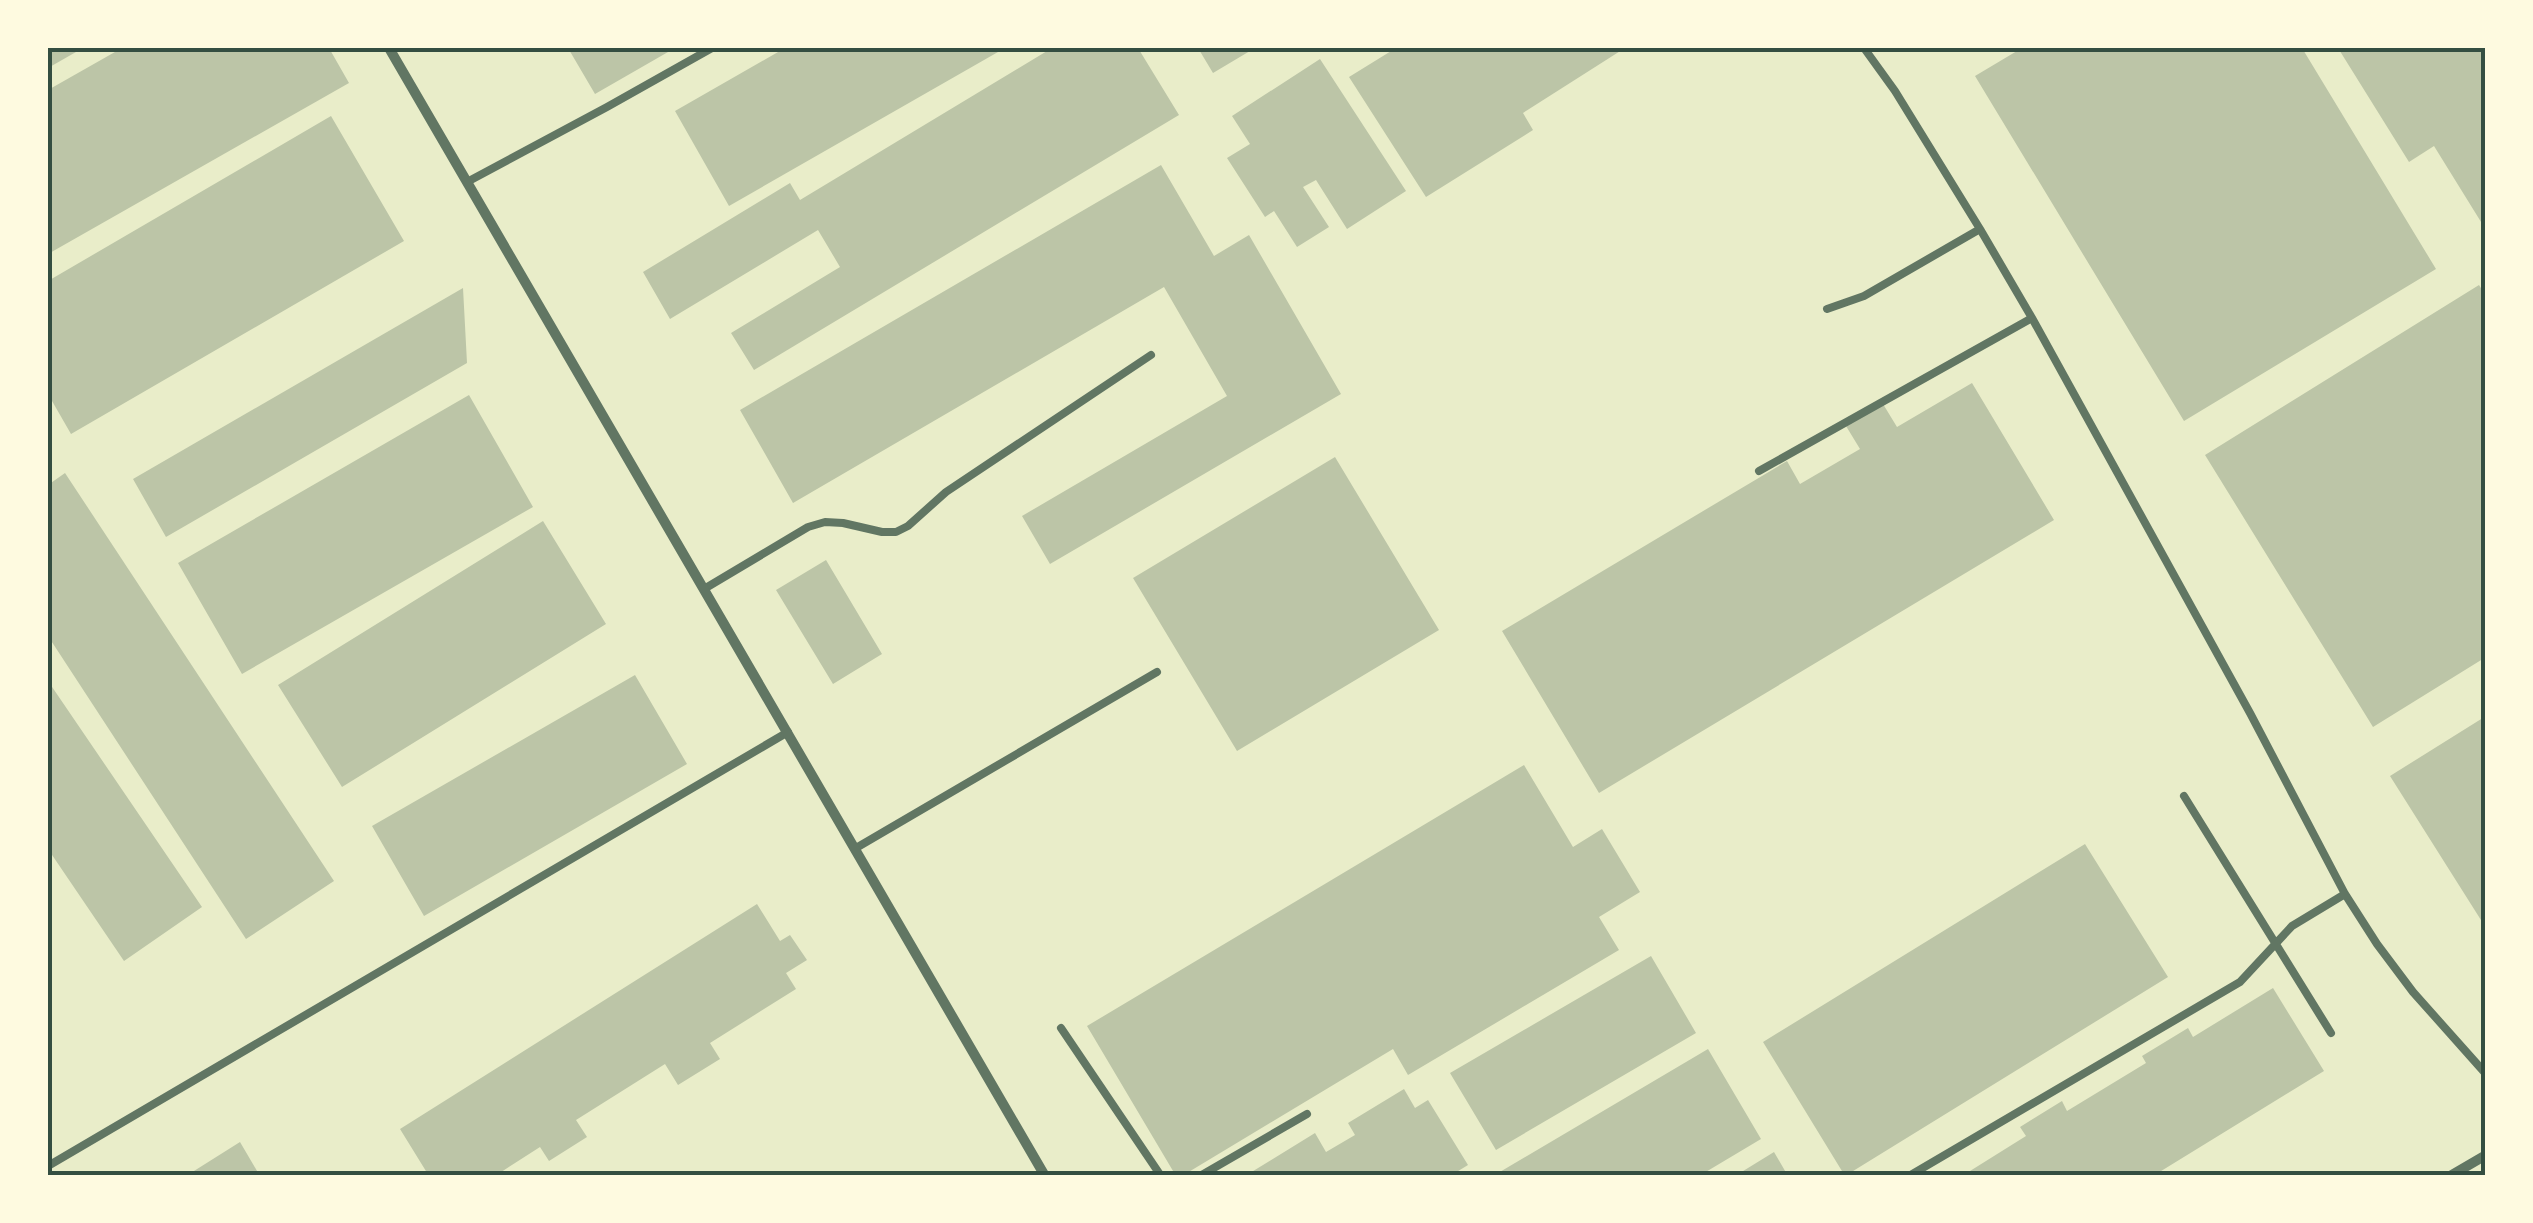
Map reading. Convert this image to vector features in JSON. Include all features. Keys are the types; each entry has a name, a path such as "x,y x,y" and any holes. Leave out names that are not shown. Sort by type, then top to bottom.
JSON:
{"street":[{"path":"389,48 1045,1176"},
{"path":"2450,1176 2486,1155"}],"lane":[{"path":"467,182 712,48"},
{"path":"1864,48 1895,91 2032,318 2345,894 2413,992 2486,1074"},
{"path":"1827,309 1864,296 1980,230"},
{"path":"1759,471 2032,318"},
{"path":"704,589 808,527 826,522 896,532 908,526 946,492 1150,355"},
{"path":"856,848 1158,672"},
{"path":"48,1166 788,732"},
{"path":"2184,796 2332,1033"},
{"path":"1909,1176 2240,982 2292,926 2345,894"},
{"path":"1061,1028 1161,1176"},
{"path":"1200,1176 1307,1114"}],"building":[{"path":"48,48 83,48 48,68"},
{"path":"122,48 329,48 349,83 48,254 48,90"},
{"path":"568,48 675,48 595,94"},
{"path":"785,48 1005,48 729,206 675,111"},
{"path":"1052,48 1138,48 1179,115 754,370 731,333 840,267 818,230 670,319 643,272 790,183 800,200"},
{"path":"1198,48 1255,48 1213,73"},
{"path":"1396,48 1625,48 1523,113 1533,130 1426,197 1349,77"},
{"path":"2022,48 2302,48 2436,269 2184,421 1975,76"},
{"path":"2338,48 2486,48 2486,230 2434,146 2409,162"},
{"path":"1320,59 1406,191 1347,229 1316,180 1303,187 1329,227 1297,247 1274,211 1265,217 1227,158 1250,144 1232,116"},
{"path":"331,116 404,241 71,434 48,394 48,281"},
{"path":"1161,165 1214,256 1249,235 1341,394 1050,564 1022,516 1227,396 1164,287 793,503 740,410"},
{"path":"2479,285 2486,296 2486,657 2373,727 2205,455"},
{"path":"463,288 467,363 166,537 133,479"},
{"path":"1972,383 2054,520 1599,793 1502,631 1787,461 1800,484 1860,449 1846,426 1883,404 1897,427"},
{"path":"469,395 533,507 242,674 178,563"},
{"path":"1335,457 1439,630 1237,751 1133,578"},
{"path":"65,473 334,881 246,939 48,636 48,485"},
{"path":"543,521 606,624 342,787 278,685"},
{"path":"826,560 882,654 833,684 776,590"},
{"path":"635,675 687,764 424,916 372,826"},
{"path":"48,681 202,907 124,961 48,849"},
{"path":"2486,716 2486,928 2390,776"},
{"path":"1524,765 1573,847 1602,829 1640,892 1599,917 1619,950 1408,1075 1393,1049 1182,1176 1176,1176 1087,1026"},
{"path":"2085,844 2168,977 1845,1176 1763,1042"},
{"path":"757,904 780,941 790,935 807,960 786,973 796,989 710,1043 720,1059 678,1085 665,1064 576,1120 587,1137 549,1161 540,1147 495,1176 429,1176 400,1129"},
{"path":"1651,956 1696,1033 1496,1150 1450,1073"},
{"path":"2273,988 2324,1071 2153,1176 1962,1176 2026,1136 2020,1127 2062,1101 2067,1111 2146,1063 2142,1056 2188,1028 2193,1037"},
{"path":"1708,1049 1761,1139 1699,1176 1493,1176"},
{"path":"1404,1089 1415,1108 1428,1100 1468,1165 1450,1176 1245,1176 1315,1133 1326,1152 1355,1135 1348,1123"},
{"path":"240,1142 260,1176 186,1176"},
{"path":"1774,1152 1788,1176 1735,1176"}]}
